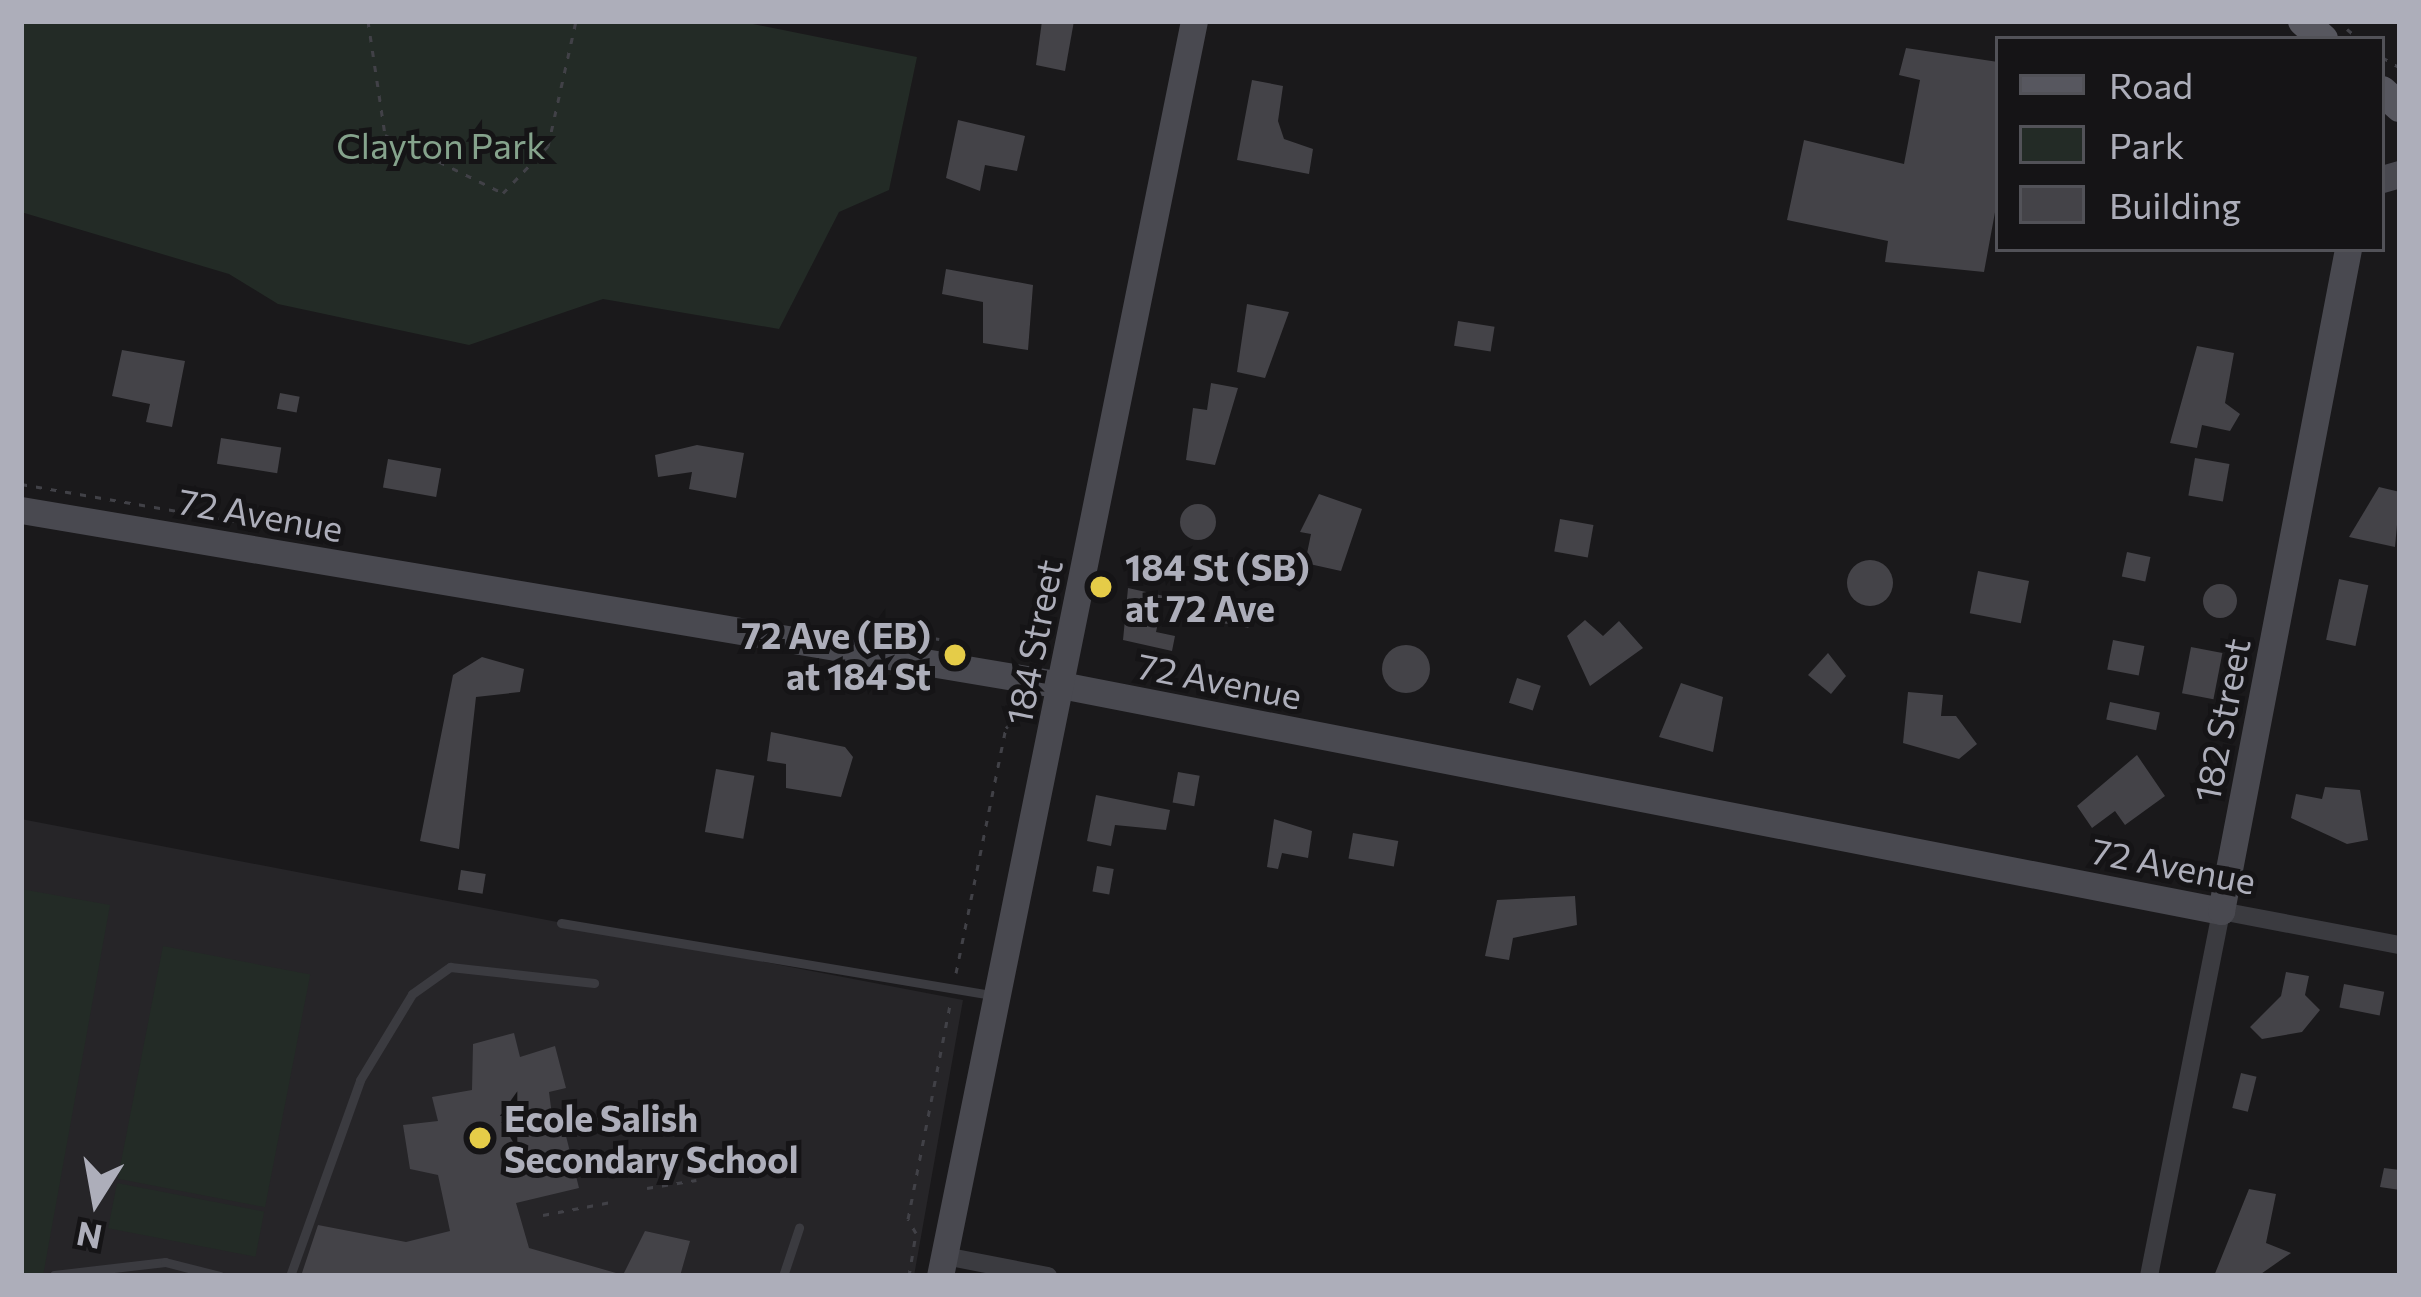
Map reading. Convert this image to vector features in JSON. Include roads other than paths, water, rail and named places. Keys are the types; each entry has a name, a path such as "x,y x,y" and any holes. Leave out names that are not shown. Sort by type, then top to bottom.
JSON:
{"main road":[{"name":"184 Street","path":"943,1266 1194,21"},
{"name":"182 Street","path":"2221,910 2347,252"},
{"name":"72 Avenue","path":"21,510 1061,686 2221,910"}],"street":[{"name":"72 Avenue","path":"2221,910 2400,945"},
{"name":"182 Street","path":"2149,1276 2221,910"},
{"path":"943,1266 1048,1276"}],"lane":[{"path":"562,923 997,996"},
{"path":"290,1276 360,1080 412,994 450,967 594,982"},
{"path":"783,1276 799,1228"},
{"path":"54,1275 166,1262 220,1276"}],"place":[{"name":"184 St (SB) at 72 Ave","path":"1101,587"},
{"name":"72 Ave (EB) at 184 St","path":"955,655"},
{"name":"Ecole Salish Secondary School","path":"480,1138"}],"park label":[{"name":"Clayton Park","path":"441,145"}]}
